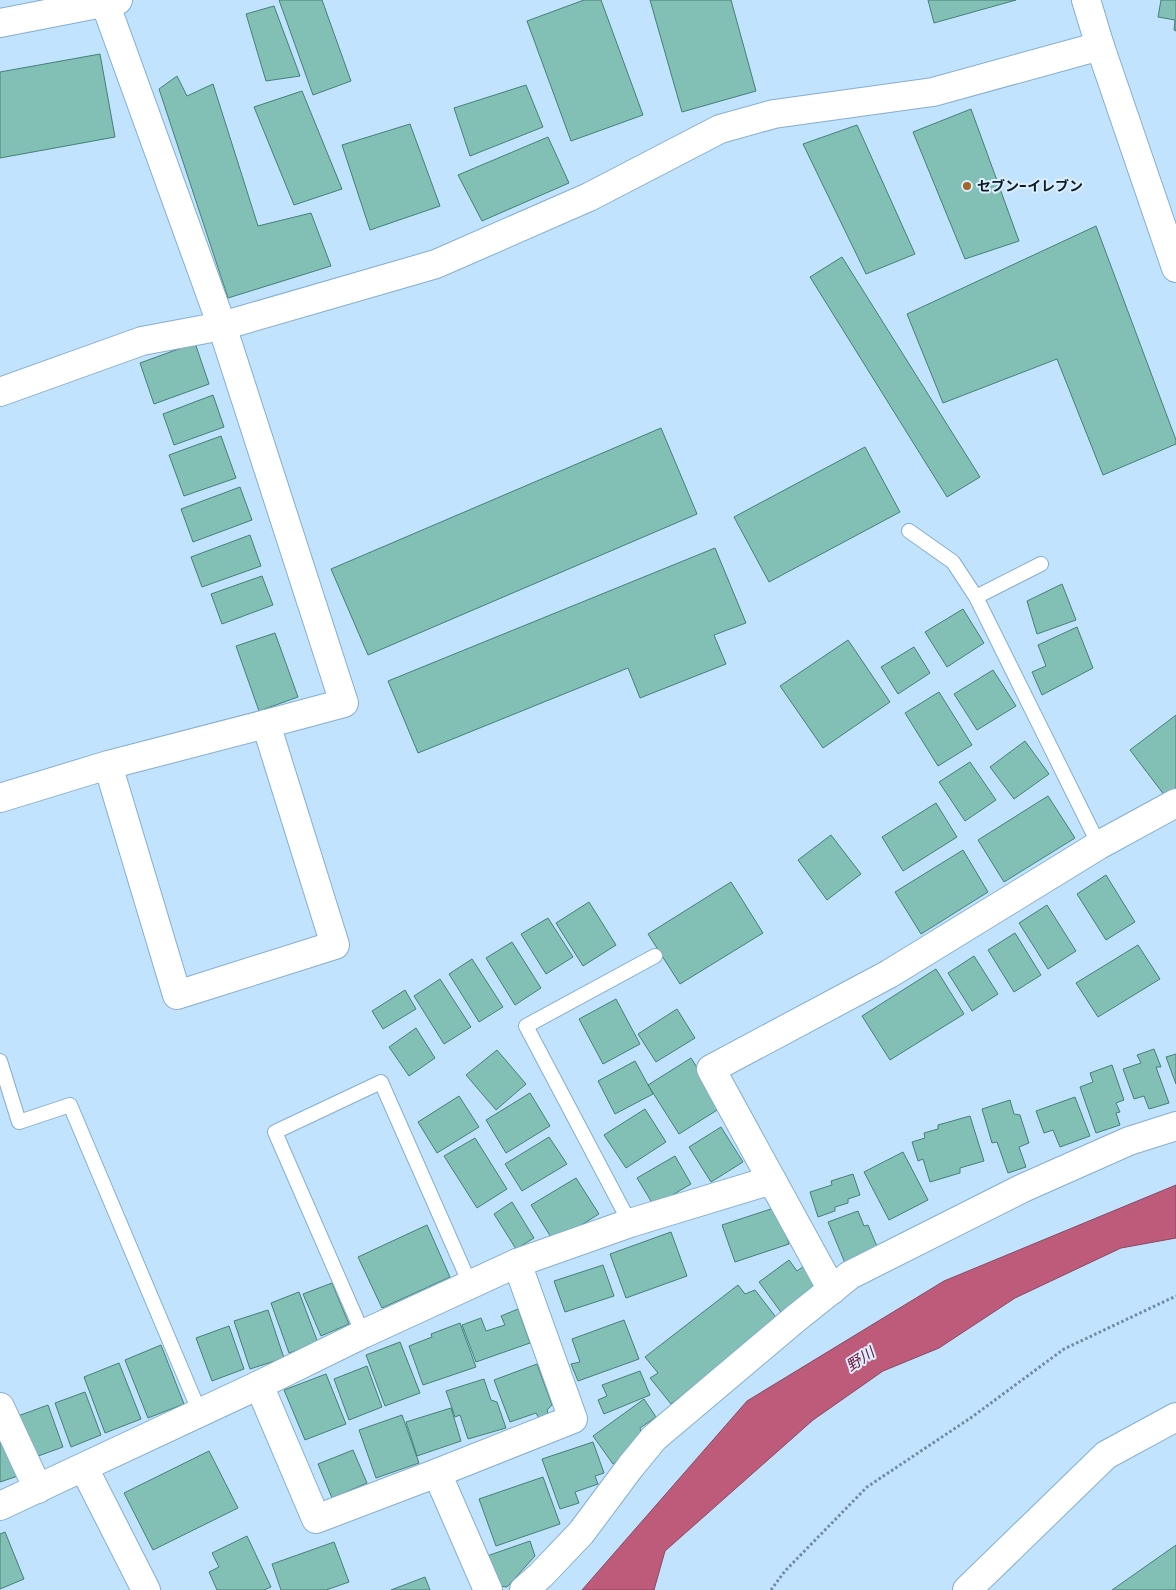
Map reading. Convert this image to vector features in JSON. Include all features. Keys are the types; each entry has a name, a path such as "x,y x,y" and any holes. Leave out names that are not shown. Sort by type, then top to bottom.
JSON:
{"street":[{"path":"1086,0 1176,268"},
{"path":"0,24 109,1 222,326 344,703 108,766 0,798"},
{"path":"0,392 142,341 222,326 436,264 589,197 720,130 774,114 933,92 1100,46"},
{"path":"108,766 177,995 334,945 266,724"},
{"path":"832,1290 711,1069 889,974 1099,846 1176,803"},
{"path":"524,1590 542,1575 581,1534 654,1438 850,1276 1023,1188 1130,1141 1176,1126"},
{"path":"0,1506 517,1263 630,1222 772,1180"},
{"path":"259,1385 316,1519 573,1419 517,1263"},
{"path":"0,1407 38,1489"},
{"path":"967,1590 1106,1455 1176,1417"},
{"path":"84,1468 146,1590"},
{"path":"437,1473 488,1590"}],"lane":[{"path":"909,531 953,562 976,597 1099,846"},
{"path":"976,597 1042,564"},
{"path":"630,1222 526,1026 655,956"},
{"path":"0,1061 19,1122 70,1105 200,1413"},
{"path":"363,1334 275,1132 381,1082 470,1284"}],"path":[{"path":"771,1590 785,1571 867,1487 972,1418 1064,1348 1176,1296"}],"water":[{"name":"野川","path":"1176,1185 1176,1238 1121,1248 1015,1298 939,1348 883,1371 813,1420 665,1551 654,1590 582,1590 747,1401 944,1281"}],"building":[{"path":"279,0 322,0 351,81 313,95"},
{"path":"584,0 601,0 643,115 571,141 527,21"},
{"path":"650,0 731,0 756,91 682,112"},
{"path":"928,0 1016,0 934,23"},
{"path":"1161,0 1176,0 1176,31 1174,30 1175,20 1158,17"},
{"path":"274,6 300,76 266,81 246,14"},
{"path":"100,54 115,137 0,158 0,72"},
{"path":"177,76 187,96 213,84 258,226 311,213 331,266 228,298 159,89"},
{"path":"526,85 543,127 470,156 454,108"},
{"path":"302,91 342,189 294,205 254,107"},
{"name":"セブン-イレブン","path":"971,109 1019,241 965,259 913,132"},
{"path":"410,124 440,206 370,230 342,145"},
{"path":"857,125 915,254 866,274 803,144"},
{"path":"548,137 569,183 482,221 458,175"},
{"path":"1096,226 1176,440 1176,444 1103,475 1057,359 943,403 907,314"},
{"path":"842,257 980,477 947,497 810,277"},
{"path":"195,343 209,384 154,404 140,363"},
{"path":"213,395 224,427 174,445 163,414"},
{"path":"661,428 697,514 368,655 331,569"},
{"path":"221,436 236,478 184,496 169,455"},
{"path":"865,447 900,512 769,582 734,517"},
{"path":"240,487 252,520 193,542 181,509"},
{"path":"250,535 261,566 202,587 191,557"},
{"path":"715,548 746,623 714,635 726,664 640,698 628,668 418,753 388,681"},
{"path":"262,576 273,605 222,624 211,594"},
{"path":"1062,584 1076,620 1037,634 1027,601"},
{"path":"963,609 984,643 947,667 925,632"},
{"path":"1077,627 1093,668 1042,695 1032,672 1046,666 1038,645"},
{"path":"275,633 298,697 259,711 236,646"},
{"path":"848,640 890,702 823,748 780,686"},
{"path":"914,647 930,673 898,694 881,667"},
{"path":"993,670 1016,706 977,730 954,694"},
{"path":"939,692 972,745 938,766 905,713"},
{"path":"1176,715 1176,794 1168,800 1130,750"},
{"path":"1025,741 1049,774 1014,799 990,767"},
{"path":"970,762 996,800 965,821 939,782"},
{"path":"1048,796 1075,838 1004,882 978,840"},
{"path":"936,803 957,837 903,871 882,837"},
{"path":"831,835 861,874 827,900 798,860"},
{"path":"963,850 988,892 921,934 895,892"},
{"path":"1106,875 1135,922 1106,940 1077,894"},
{"path":"731,882 763,933 680,984 648,934"},
{"path":"589,902 616,945 583,966 556,923"},
{"path":"1047,905 1076,951 1048,969 1019,923"},
{"path":"548,918 573,957 546,974 521,934"},
{"path":"1015,933 1041,975 1014,992 988,950"},
{"path":"512,942 541,988 515,1005 486,958"},
{"path":"1138,945 1160,979 1098,1017 1076,983"},
{"path":"974,956 998,994 972,1011 948,973"},
{"path":"472,959 503,1007 479,1022 449,974"},
{"path":"936,969 964,1014 890,1060 862,1016"},
{"path":"440,979 471,1027 444,1044 414,996"},
{"path":"405,990 416,1009 383,1029 372,1011"},
{"path":"616,999 640,1044 603,1064 579,1019"},
{"path":"677,1009 695,1038 656,1062 638,1034"},
{"path":"416,1028 435,1058 409,1076 389,1047"},
{"path":"1154,1049 1161,1067 1156,1067 1169,1103 1149,1109 1144,1096 1134,1099 1123,1069 1141,1063 1137,1055"},
{"path":"497,1050 526,1084 496,1110 466,1075"},
{"path":"1176,1054 1176,1084 1166,1057"},
{"path":"691,1058 722,1107 679,1134 648,1085"},
{"path":"635,1061 653,1094 615,1114 598,1081"},
{"path":"1112,1065 1124,1100 1116,1103 1120,1112 1116,1113 1120,1125 1096,1133 1080,1087 1093,1082 1090,1073"},
{"path":"530,1093 550,1126 506,1153 486,1120"},
{"path":"459,1096 479,1127 437,1153 418,1122"},
{"path":"1075,1097 1090,1136 1060,1147 1053,1130 1044,1133 1036,1111"},
{"path":"1010,1100 1014,1114 1020,1115 1029,1143 1019,1147 1026,1167 1008,1173 997,1142 992,1143 982,1109"},
{"path":"645,1109 666,1142 626,1168 604,1135"},
{"path":"970,1116 984,1161 960,1168 960,1173 930,1182 923,1159 918,1161 912,1142 925,1138 924,1133 938,1129 938,1125"},
{"path":"721,1127 743,1162 711,1182 689,1147"},
{"path":"549,1137 567,1164 522,1191 505,1164"},
{"path":"475,1138 507,1189 477,1208 444,1156"},
{"path":"903,1152 928,1200 889,1220 864,1172"},
{"path":"675,1156 691,1184 654,1206 637,1178"},
{"path":"853,1174 860,1195 848,1199 848,1203 835,1207 835,1211 818,1217 810,1192 832,1185 831,1181"},
{"path":"576,1178 599,1214 554,1242 531,1205"},
{"path":"512,1202 534,1238 516,1249 494,1214"},
{"path":"777,1207 789,1244 735,1262 722,1225"},
{"path":"858,1211 864,1226 868,1225 878,1249 845,1263 828,1222"},
{"path":"427,1225 450,1277 382,1308 358,1257"},
{"path":"671,1232 687,1276 626,1298 610,1254"},
{"path":"789,1260 797,1271 810,1262 818,1291 783,1315 759,1282"},
{"path":"603,1265 614,1296 565,1312 554,1281"},
{"path":"332,1283 349,1324 321,1336 303,1294"},
{"path":"738,1285 745,1294 755,1290 778,1320 671,1404 650,1378 658,1373 645,1357"},
{"path":"299,1292 318,1343 289,1353 271,1303"},
{"path":"518,1309 530,1343 476,1362 462,1325 481,1318 486,1331 505,1325 501,1316"},
{"path":"268,1310 284,1358 250,1369 234,1321"},
{"path":"624,1320 639,1359 578,1381 571,1364 580,1362 572,1339"},
{"path":"460,1323 476,1367 423,1385 409,1346 432,1337 431,1334"},
{"path":"229,1326 244,1369 212,1381 196,1338"},
{"path":"400,1342 420,1393 385,1406 366,1355"},
{"path":"161,1345 184,1404 148,1418 125,1360"},
{"path":"119,1363 141,1419 105,1433 84,1377"},
{"path":"537,1364 552,1405 547,1410 549,1416 540,1420 536,1413 510,1422 494,1380"},
{"path":"367,1366 382,1407 349,1420 334,1379"},
{"path":"640,1371 650,1395 604,1414 598,1400 607,1396 602,1385"},
{"path":"326,1374 346,1424 305,1440 284,1390"},
{"path":"484,1379 491,1400 497,1402 506,1428 468,1439 460,1415 455,1417 446,1391"},
{"path":"85,1392 101,1435 71,1447 55,1403"},
{"path":"644,1399 656,1417 640,1428 644,1442 613,1464 593,1436"},
{"path":"48,1405 63,1447 30,1459 15,1417"},
{"path":"451,1408 461,1441 417,1456 406,1422"},
{"path":"402,1415 419,1463 376,1478 359,1430"},
{"path":"0,1427 18,1476 0,1482"},
{"path":"593,1442 604,1473 595,1476 598,1484 575,1492 579,1503 560,1509 542,1459"},
{"path":"353,1450 367,1483 332,1498 318,1464"},
{"path":"209,1451 238,1508 153,1550 124,1493"},
{"path":"543,1477 560,1524 496,1546 479,1499"},
{"path":"5,1532 24,1579 0,1589 0,1534"},
{"path":"247,1536 271,1587 264,1590 217,1590 209,1572 219,1567 212,1553"},
{"path":"530,1541 535,1556 507,1587 499,1586 487,1556"},
{"path":"334,1542 349,1582 326,1590 281,1590 272,1564"},
{"path":"1176,1545 1176,1590 1112,1590"},
{"path":"425,1577 430,1590 391,1590"}],"place":[{"name":"セブン-イレブン","path":"967,186"}]}
